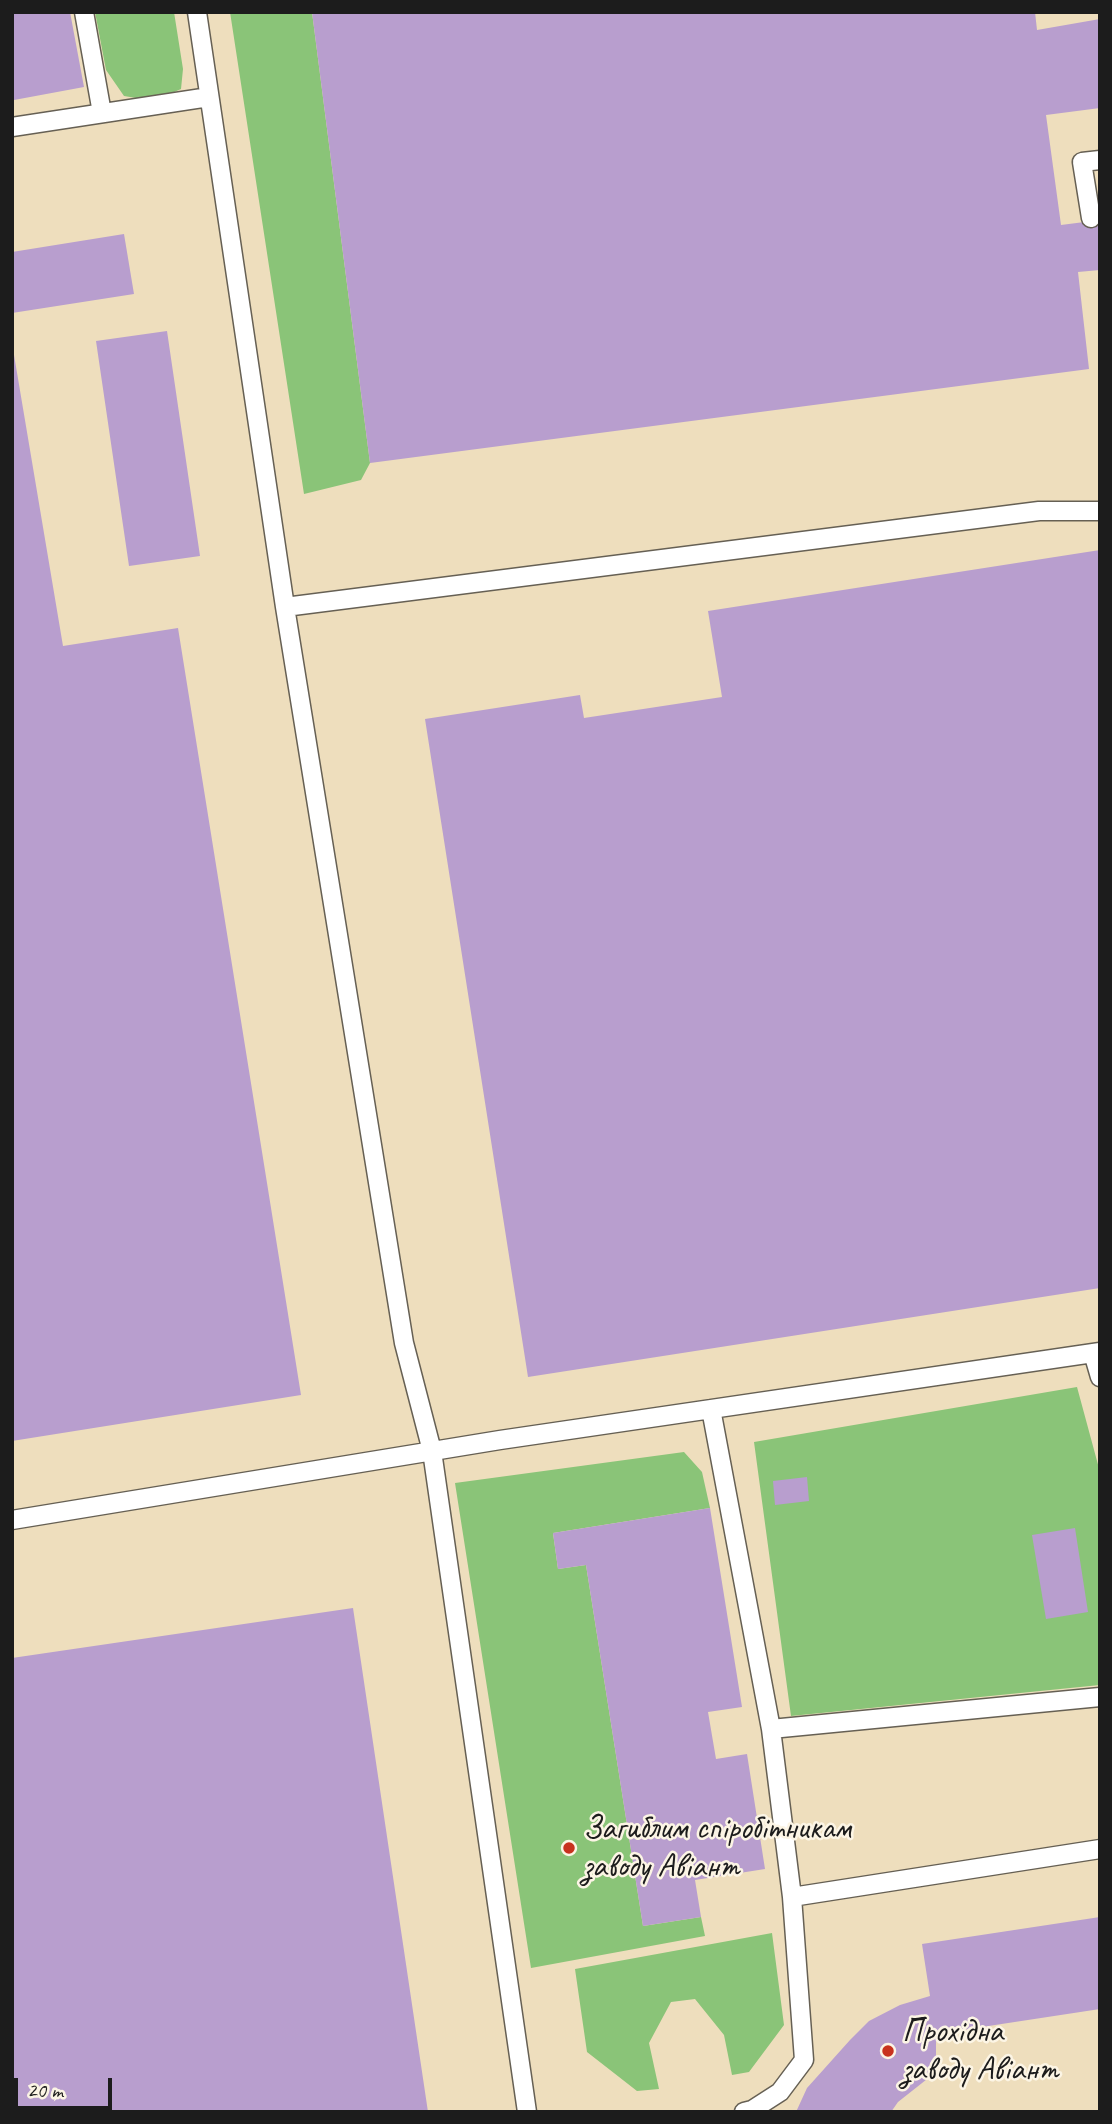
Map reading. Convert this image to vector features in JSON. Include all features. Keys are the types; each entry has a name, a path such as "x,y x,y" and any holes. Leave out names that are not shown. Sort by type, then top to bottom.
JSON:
{"lane":[{"path":"84,12 102,113"},
{"path":"197,12 285,607 404,1343 432,1451 527,2112"},
{"path":"12,127 209,97"},
{"path":"1091,218 1082,162 1100,160"},
{"path":"285,607 1039,511 1100,512"},
{"path":"12,1520 432,1451 1096,1353 1100,1377"},
{"path":"711,1409 771,1729 792,1897 804,2060 780,2092 752,2110 744,2112"},
{"path":"771,1729 1100,1697"},
{"path":"792,1897 1100,1849"}],"green space":[{"path":"95,12 174,12 183,69 181,89 154,101 124,96 106,70"},
{"path":"230,12 312,12 370,463 361,480 304,494"},
{"path":"1077,1387 1100,1472 1100,1685 791,1716 754,1442"},
{"path":"684,1452 702,1472 710,1508 553,1533 558,1569 586,1565 643,1926 701,1917 705,1936 531,1968 455,1483"},
{"path":"772,1933 784,2025 749,2072 732,2075 724,2035 695,1999 671,2002 649,2043 659,2089 637,2091 587,2052 575,1969"}],"building":[{"path":"12,12 70,12 84,87 14,100"},
{"path":"312,12 1035,12 1037,30 1100,19 1100,108 1046,115 1061,225 1100,220 1100,270 1078,272 1089,369 370,463"},
{"path":"124,234 134,294 12,313 12,252"},
{"path":"167,331 200,556 129,566 96,341"},
{"path":"12,343 63,646 178,628 301,1395 12,1441"},
{"path":"1100,550 1100,1288 528,1377 425,719 580,695 584,718 722,697 708,611"},
{"path":"807,1477 809,1501 775,1505 773,1481"},
{"path":"710,1508 742,1707 708,1712 716,1759 747,1754 765,1869 695,1880 701,1917 643,1926 586,1565 558,1569 553,1533"},
{"path":"1075,1528 1088,1612 1046,1619 1032,1535"},
{"path":"353,1608 428,2112 12,2112 12,1658"},
{"path":"1100,1917 1100,2009 936,2034 936,2072 898,2102 891,2112 796,2112 807,2088 869,2021 900,2005 930,1996 922,1944"}],"place":[{"name":"Загиблим спіробітникам заводу Авіант","path":"569,1848"},
{"name":"Прохідна заводу Авіант","path":"888,2051"}]}
